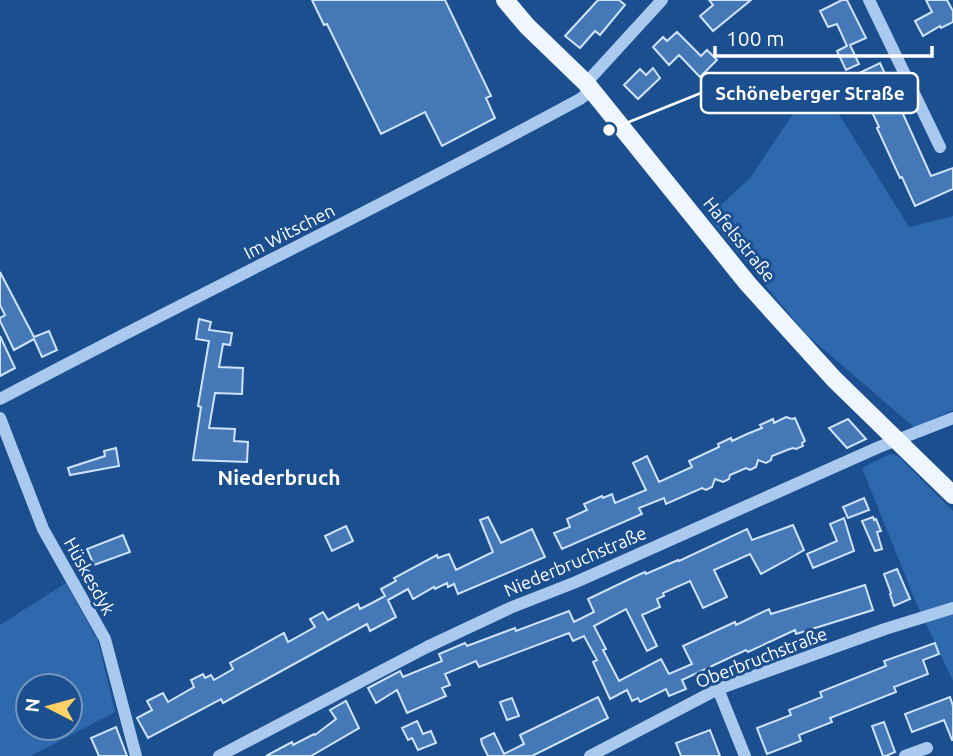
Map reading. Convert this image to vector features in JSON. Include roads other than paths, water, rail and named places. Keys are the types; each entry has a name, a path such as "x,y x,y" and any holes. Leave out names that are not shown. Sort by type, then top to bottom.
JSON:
{"main road":[{"name":"Hafelsstraße","path":"505,0 527,26 589,86 748,284 834,379 953,495"}],"street":[{"name":"Im Witschen","path":"0,399 485,151 580,99 662,0"},
{"path":"869,0 940,147"},
{"name":"Hüskesdyk","path":"0,418 43,528 105,639 136,756"},
{"name":"Niederbruchstraße","path":"219,756 238,751 427,647 510,608 576,582 878,447 953,418"},
{"name":"Oberbruchstraße","path":"590,756 718,689 885,629 953,608"},
{"path":"718,689 745,756"},
{"path":"905,756 927,748"}],"place":[{"name":"Schöneberger Straße","path":"609,130"}],"district":[{"name":"Niederbruch","path":"279,477"}]}
